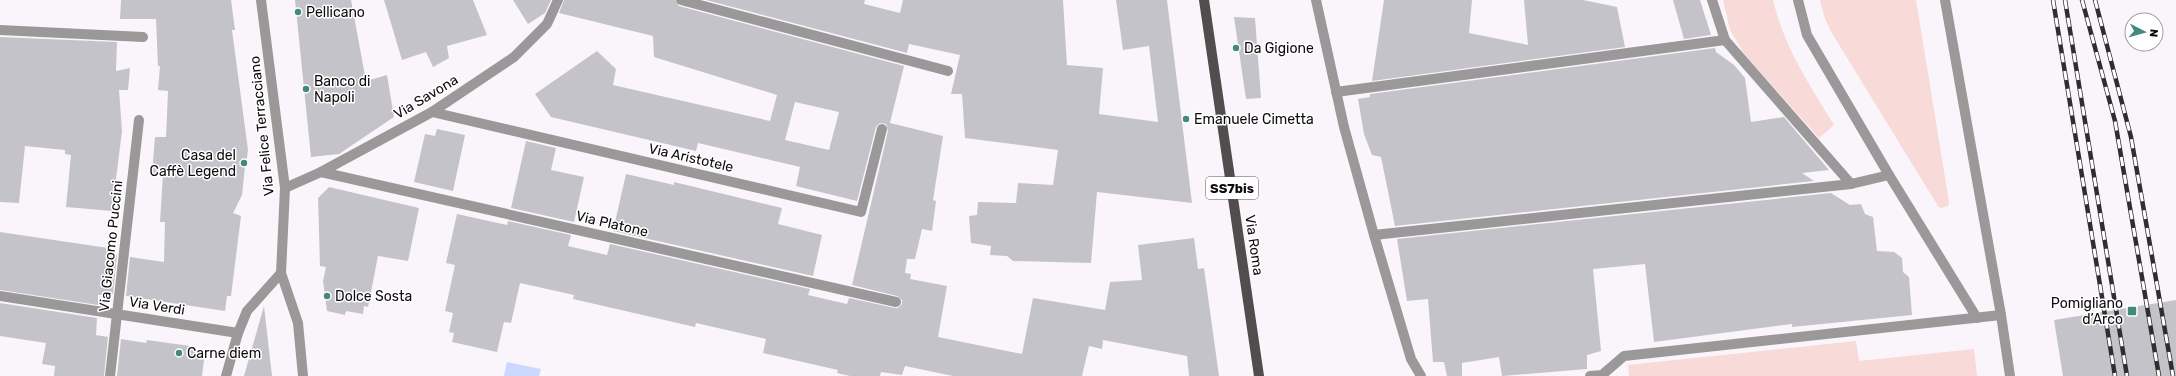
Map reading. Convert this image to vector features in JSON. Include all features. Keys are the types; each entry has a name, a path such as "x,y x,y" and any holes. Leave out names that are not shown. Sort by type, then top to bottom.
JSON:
{"main road":[{"name":"Via Roma","path":"1204,0 1260,376"}],"street":[{"name":"Via Felice Terracciano","path":"261,0 284,188 281,273 298,323 303,376"},
{"name":"Via Savona","path":"284,188 321,172 432,112 514,57 547,24 558,0"},
{"path":"681,0 948,71"},
{"path":"1316,0 1336,92 1374,235 1411,359 1421,376"},
{"path":"1712,0 1725,40 1851,184"},
{"path":"1798,0 1807,35 1889,175 1977,318"},
{"path":"1945,0 2001,315 2010,376"},
{"path":"0,30 143,37"},
{"path":"1336,92 1725,40"},
{"name":"Via Aristotele","path":"432,112 861,212 882,129"},
{"name":"Via Giacomo Puccini","path":"110,376 139,120"},
{"name":"Via Platone","path":"321,172 896,302"},
{"path":"1374,235 1851,184 1889,175"},
{"path":"226,376 238,333 247,311 281,273"},
{"name":"Via Verdi","path":"0,296 238,333"},
{"path":"1590,376 1602,375 1624,356 2001,315"}],"shaded area":[{"path":"1723,0 1773,0 1784,34 1798,65 1834,125 1819,138 1744,54 1730,30"},
{"path":"1820,0 1916,0 1949,202 1948,206 1941,208 1938,206 1830,30 1824,16"},
{"path":"1856,341 1859,361 1974,349 1977,376 1629,376 1628,365"}],"water":[{"path":"507,362 541,369 539,376 504,376"}],"building":[{"path":"121,0 231,0 235,30 232,30 248,150 246,165 238,165 245,167 242,195 233,213 241,216 231,296 227,296 225,311 126,296 130,257 164,262 165,222 160,222 163,174 152,174 155,137 166,137 168,91 158,90 160,66 158,66 156,19 120,19"},
{"path":"295,0 351,0 366,81 387,75 394,117 339,154 311,157"},
{"path":"384,0 473,0 487,35 447,46 449,58 433,67 426,52 402,60"},
{"path":"513,0 551,0 545,13 528,24"},
{"path":"564,0 675,0 679,6 904,66 890,123 943,136 933,200 936,201 932,231 922,229 915,259 907,259 905,273 911,274 910,279 947,286 938,337 1022,354 1033,298 1105,310 1110,282 1142,280 1138,245 1194,238 1198,269 1204,268 1219,376 1189,376 1187,356 1103,340 1102,349 1089,346 1082,376 953,376 905,366 902,375 881,372 880,376 850,376 837,373 838,370 763,353 766,339 696,323 695,327 573,299 574,295 520,283 511,323 504,322 497,352 452,342 454,333 449,332 453,313 445,311 455,265 446,263 457,214 507,225 508,221 571,235 568,246 607,255 610,244 810,289 808,295 847,304 849,298 895,308 898,308 902,304 902,300 897,296 852,285 888,131 886,124 880,123 876,127 857,201 796,186 800,167 698,143 696,151 551,117 535,94 597,51 616,69 613,85 770,121 777,95 654,57 653,36 559,13","holes":["795,102 839,112 829,150 785,140"]},
{"path":"706,0 865,0 864,4 900,13 903,0 1063,0 1067,65 1103,68 1099,114 1158,122 1149,46 1123,50 1116,0 1167,0 1192,203 1097,192 1091,263 1013,261 1007,256 990,255 991,246 971,243 969,216 977,215 978,202 1016,203 1018,183 1053,185 1058,150 965,138 962,94 951,94 960,55 909,44 907,53"},
{"path":"1384,0 1472,0 1469,33 1528,45 1524,0 1583,0 1617,7 1625,47 1372,81"},
{"path":"1673,0 1700,0 1711,35 1684,39"},
{"path":"1234,17 1255,18 1261,98 1246,99"},
{"path":"0,37 117,42 116,71 130,68 128,90 119,90 122,131 112,211 66,207 71,155 65,154 65,150 25,146 19,203 0,202"},
{"path":"1715,48 1716,52 1734,65 1745,78 1751,122 1784,117 1829,170 1802,173 1814,181 1395,226 1381,157 1372,155 1364,134 1358,99 1370,97 1370,94"},
{"path":"437,129 465,135 453,191 414,182 425,134 435,136"},
{"path":"526,141 556,148 551,170 584,177 574,222 511,208"},
{"path":"626,174 674,185 674,182 782,208 778,224 822,235 813,276 613,231"},
{"path":"329,187 419,208 408,261 378,256 368,307 364,306 363,314 346,311 345,315 327,311 323,281 326,267 320,266 318,198"},
{"path":"1831,193 1850,205 1861,204 1865,214 1873,217 1877,251 1894,252 1902,258 1903,272 1909,277 1912,315 1792,327 1792,324 1654,342 1645,264 1593,269 1601,351 1587,355 1587,369 1502,376 1499,357 1462,363 1462,376 1447,376 1444,362 1433,362 1428,299 1407,301 1397,239"},
{"path":"0,232 108,248 111,254 117,255 113,294 102,292 102,295 98,295 98,305 0,290"},
{"path":"2176,300 2176,376 2063,376 2054,320"},
{"path":"0,303 97,318 96,335 108,337 104,376 54,376 55,366 42,364 46,343 0,336"},
{"path":"264,306 272,376 244,376"},
{"path":"121,339 146,343 147,340 190,346 189,349 205,352 202,376 117,376"}],"railway":[{"path":"2053,0 2115,376"},
{"path":"2065,0 2127,376"},
{"path":"2082,0 2115,121 2159,376"},
{"path":"2095,0 2131,137 2173,376"}],"place":[{"name":"Pellicano","path":"298,12"},
{"name":"Da Gigione","path":"1236,48"},
{"name":"Banco di Napoli","path":"306,89"},
{"name":"Emanuele Cimetta","path":"1186,119"},
{"name":"Casa del Caffè Legend","path":"244,163"},
{"name":"Dolce Sosta","path":"327,296"},
{"name":"Pomigliano d’Arco","path":"2132,311"},
{"name":"Carne diem","path":"179,353"}]}
